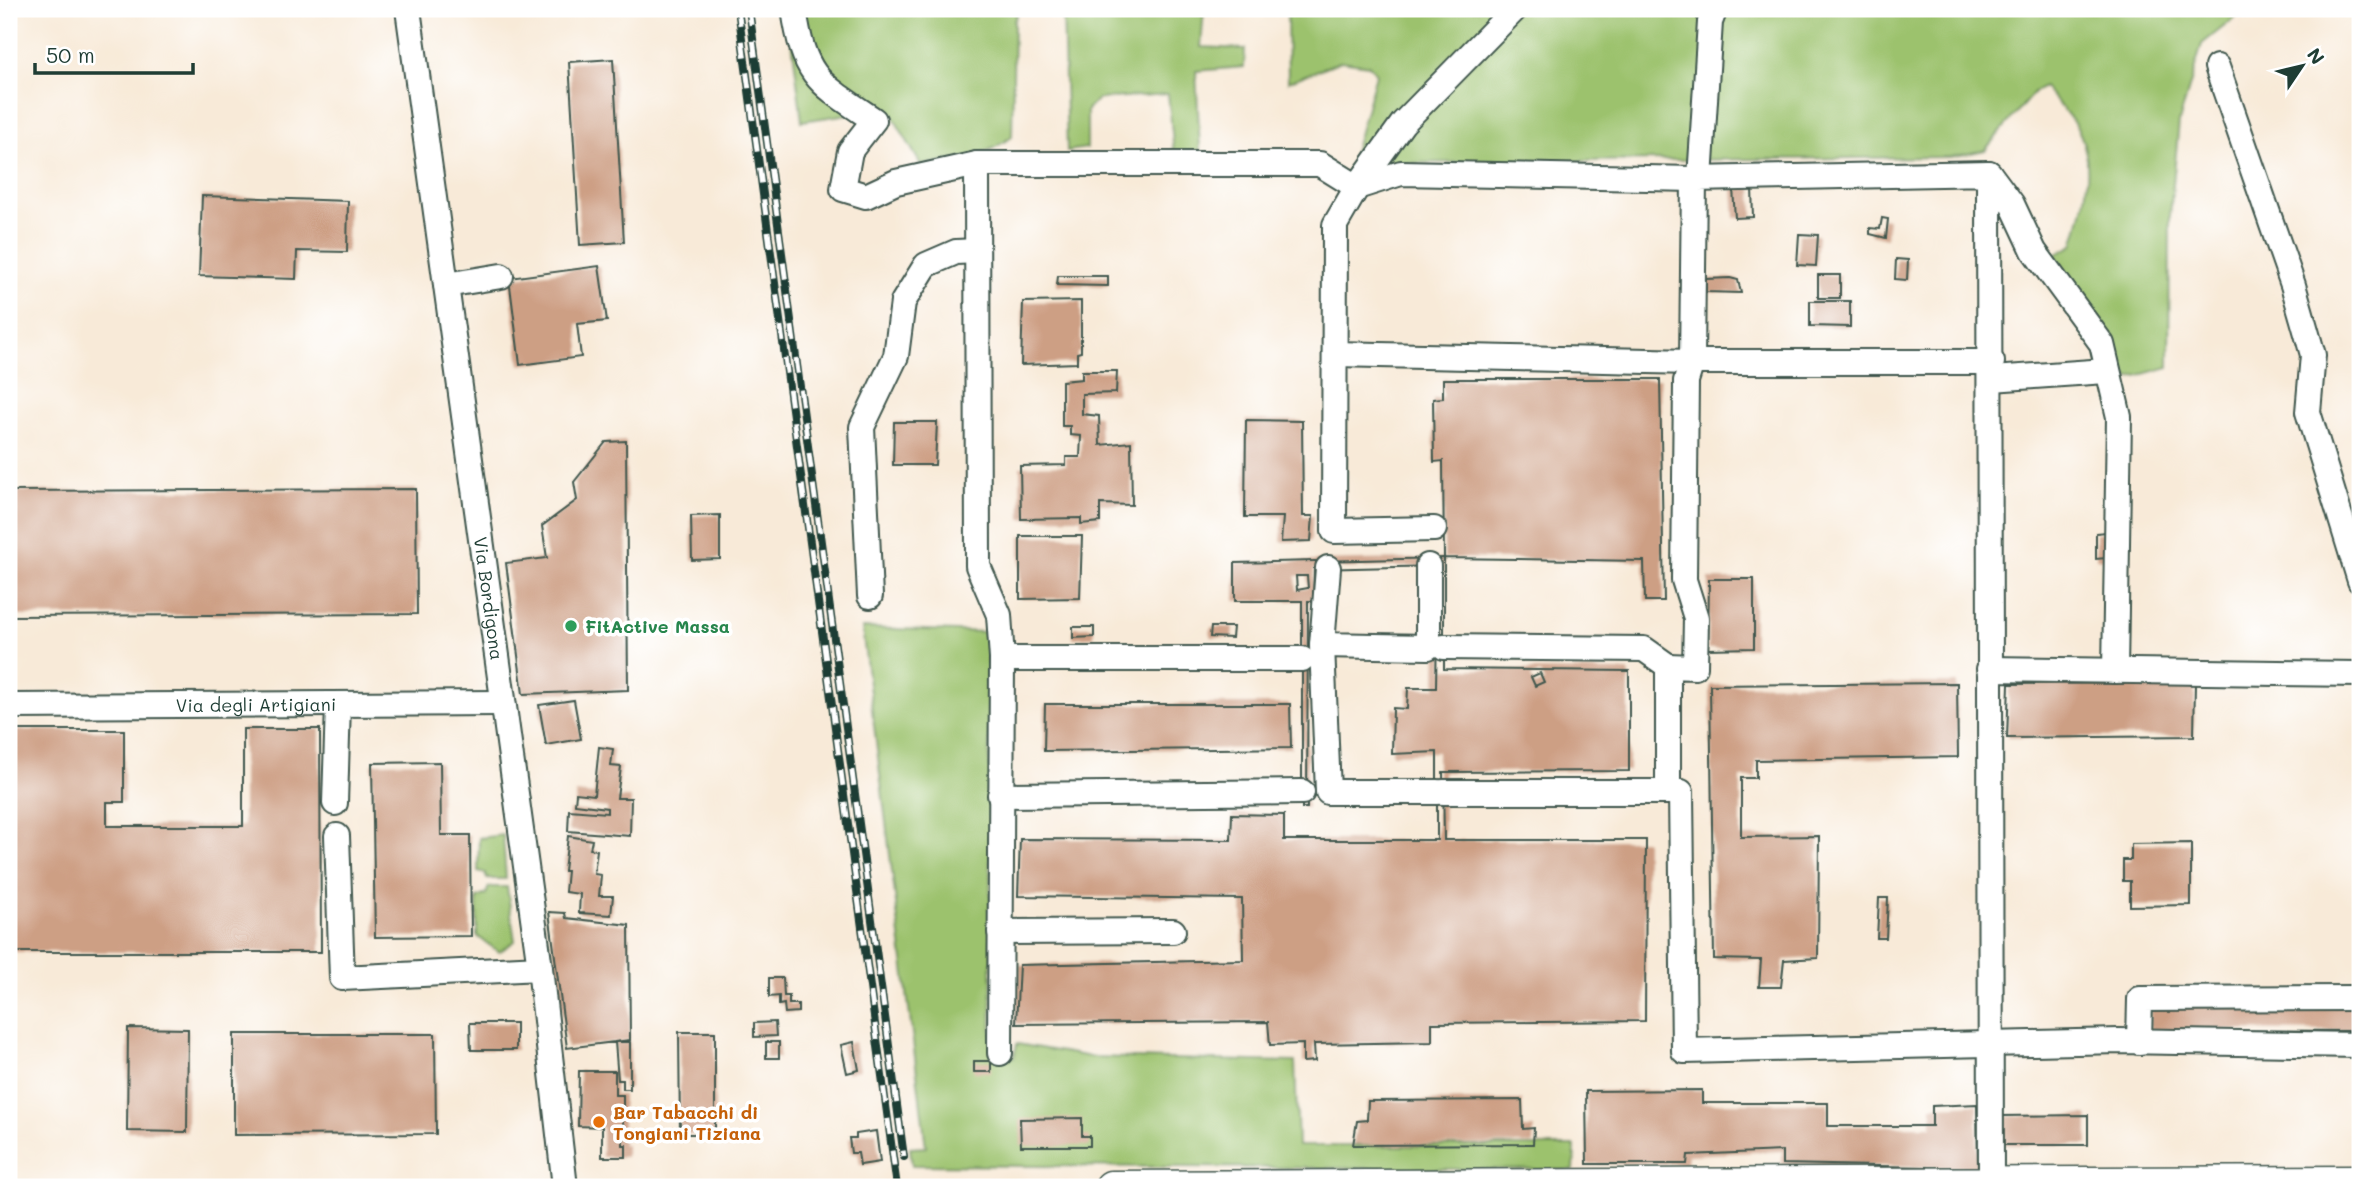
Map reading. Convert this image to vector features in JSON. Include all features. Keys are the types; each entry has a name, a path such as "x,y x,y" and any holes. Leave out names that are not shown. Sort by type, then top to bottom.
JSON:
{"main road":[{"path":"1111,1187 1991,1183 2139,1185 2360,1182"}],"street":[{"name":"Via Bordigona","path":"408,9 540,968 565,1187"},
{"path":"794,9 798,40 810,71 835,94 874,120 850,151 843,189 866,196 896,182 977,164 1320,164 1357,187 1401,173 1697,179 1989,173"},
{"path":"1312,792 1314,656 1334,531 1335,225 1357,187 1403,123 1515,9"},
{"path":"1002,659 1314,656 1436,647 1644,649 1668,666 1695,667 1696,618 1685,580 1686,381 1692,362 1697,179 1710,22 1715,9"},
{"path":"2217,67 2269,214 2313,355 2308,412 2360,581"},
{"path":"977,164 978,566 999,615 1002,659 1000,1053"},
{"path":"1989,173 1992,370 1989,669 1991,1183"},
{"path":"1989,173 2012,204 2034,251 2102,344 2106,371 2119,417 2115,671"},
{"path":"870,596 862,426 896,356 903,302 926,265 956,252 977,251"},
{"path":"446,285 501,276"},
{"path":"1335,354 2106,371"},
{"path":"1334,531 1431,530 1427,563 1436,647"},
{"path":"1668,666 1668,792"},
{"path":"1989,669 2360,674"},
{"name":"Via degli Artigiani","path":"9,706 502,703"},
{"path":"335,803 338,704"},
{"path":"1000,795 1681,792 1684,1051 2139,1042 2360,1045"},
{"path":"337,836 342,978 540,968"},
{"path":"1000,932 1173,931"},
{"path":"2139,1042 2140,999 2360,998"}],"green space":[{"path":"788,9 1019,9 1014,21 1012,136 981,153 957,160 921,165 888,108 802,121"},
{"path":"1063,9 1204,9 1201,47 1245,49 1244,67 1196,71 1200,150 1186,155 1174,152 1168,94 1098,99 1087,110 1087,148 1067,151"},
{"path":"1287,9 2246,9 2202,44 2179,122 2170,215 2169,367 2129,378 2123,371 2113,341 2055,255 2073,245 2084,205 2087,163 2078,130 2044,87 2034,92 1985,150 1951,157 1400,163 1352,160 1376,74 1369,65 1341,61 1288,82"},
{"path":"862,628 988,632 992,1055 1014,1057 1017,1044 1091,1057 1295,1062 1298,1146 1575,1146 1574,1170 912,1165 910,1148 926,1147"},
{"path":"503,835 506,879 487,879 485,873 478,871 479,838"},
{"path":"489,887 507,887 515,941 499,952 477,936 477,898 486,894"}],"building":[{"path":"613,59 624,242 580,245 569,62"},
{"path":"1752,187 1753,217 1735,218 1733,188"},
{"path":"202,196 348,201 347,252 297,251 296,279 199,276"},
{"path":"1882,218 1888,219 1886,238 1870,234 1870,228 1880,229"},
{"path":"1799,234 1818,235 1816,266 1797,265"},
{"path":"1896,259 1908,260 1907,280 1895,279"},
{"path":"599,266 607,321 577,324 581,357 520,365 509,278"},
{"path":"1818,275 1840,275 1840,298 1818,298"},
{"path":"1058,276 1108,276 1108,286 1057,285"},
{"path":"1706,279 1738,280 1741,293 1706,292"},
{"path":"1081,301 1081,352 1077,353 1077,363 1021,365 1023,302"},
{"path":"1810,301 1850,301 1850,327 1810,326"},
{"path":"1082,371 1117,371 1116,393 1082,394 1082,414 1099,416 1100,445 1131,442 1132,505 1100,504 1100,522 1081,524 1081,518 1021,519 1020,466 1066,465 1066,457 1080,457 1081,436 1070,435 1070,426 1062,426 1062,381 1082,379"},
{"path":"1443,379 1660,379 1664,601 1645,601 1644,561 1444,558 1443,461 1434,462 1433,399 1443,398"},
{"path":"1246,420 1302,421 1303,516 1313,516 1311,541 1281,542 1283,517 1245,517"},
{"path":"894,422 937,422 935,465 893,465"},
{"name":"FitActive Massa","path":"626,441 628,690 523,694 506,563 547,558 542,526 577,500 574,482 606,442"},
{"path":"416,489 417,614 9,616 9,491"},
{"path":"720,515 720,559 692,560 691,516"},
{"path":"2106,532 2106,558 2096,559 2096,533"},
{"path":"1020,536 1082,536 1080,598 1020,599"},
{"path":"1444,558 1444,669 1629,671 1629,771 1443,772 1444,840 1646,840 1645,1021 1432,1023 1432,1042 1314,1044 1315,1061 1303,1062 1303,1044 1270,1045 1268,1022 1016,1024 1019,965 1243,960 1242,899 1018,896 1020,839 1231,840 1232,814 1284,815 1284,840 1437,840 1437,752 1392,754 1393,708 1407,709 1408,688 1436,688 1438,566 1314,569 1313,601 1308,601 1307,808 1302,808 1302,601 1235,601 1235,563","holes":["1296,576 1307,576 1308,588 1297,590","1540,673 1544,682 1535,686 1531,677"]},
{"path":"1709,579 1754,579 1754,648 1708,649"},
{"path":"1073,627 1094,627 1094,637 1073,638"},
{"path":"1211,627 1233,627 1232,638 1210,637"},
{"path":"1957,683 1958,757 1756,760 1756,778 1741,778 1741,837 1819,836 1818,958 1784,960 1781,987 1759,987 1761,960 1714,959 1710,685"},
{"path":"2195,683 2194,736 2007,738 2009,684"},
{"path":"574,700 581,739 546,745 539,705"},
{"path":"1045,704 1290,704 1291,748 1044,751"},
{"path":"243,729 320,729 321,952 9,952 9,730 124,730 124,802 107,802 107,826 243,826"},
{"path":"599,747 613,749 611,766 621,767 617,798 631,798 630,836 568,831 569,810 607,813 607,808 575,804 576,793 594,795"},
{"path":"440,762 441,835 470,835 471,936 375,937 372,763"},
{"path":"568,836 592,840 590,849 597,850 594,874 601,875 599,896 613,896 611,915 579,913 580,894 565,892 567,871 564,871"},
{"path":"2191,843 2191,905 2130,906 2130,881 2123,881 2123,860 2131,860 2131,844"},
{"path":"1879,898 1888,898 1886,938 1877,938"},
{"path":"549,912 565,913 566,918 629,925 630,1040 567,1048"},
{"path":"769,978 783,978 784,996 789,996 789,1004 798,1004 798,1012 785,1013 784,1004 779,1005 779,996 769,997"},
{"path":"2150,1003 2360,1003 2360,1031 2150,1030"},
{"path":"775,1022 776,1036 754,1037 754,1023"},
{"path":"470,1023 516,1023 516,1050 471,1050"},
{"path":"128,1028 188,1029 187,1132 127,1131"},
{"path":"679,1032 715,1032 715,1134 680,1134"},
{"path":"234,1034 435,1034 436,1134 234,1135"},
{"path":"615,1042 630,1042 630,1089 623,1089 623,1080 618,1080"},
{"path":"766,1042 779,1042 779,1058 766,1058"},
{"path":"854,1042 859,1070 847,1073 841,1045"},
{"path":"974,1061 991,1061 991,1072 974,1072"},
{"path":"579,1071 615,1071 615,1095 623,1095 623,1145 626,1145 626,1157 602,1157 602,1127 578,1126"},
{"path":"1702,1090 1702,1103 1828,1103 1828,1126 1932,1126 1932,1106 1977,1104 1978,1168 1782,1164 1782,1151 1688,1155 1687,1164 1587,1164 1586,1091"},
{"path":"1522,1100 1523,1129 1534,1128 1533,1144 1353,1145 1357,1121 1367,1120 1368,1101"},
{"path":"2088,1115 2088,1145 2001,1145 2001,1116"},
{"path":"1082,1118 1082,1136 1090,1136 1090,1146 1021,1146 1020,1119"},
{"path":"876,1131 880,1162 860,1165 858,1153 851,1153 849,1138 856,1138 856,1134"}],"railway":[{"path":"738,9 897,1187"},
{"path":"749,9 904,1157"}],"place":[{"name":"FitActive Massa","path":"571,626"},
{"name":"Bar Tabacchi di Tongiani Tiziana","path":"599,1122"}]}
